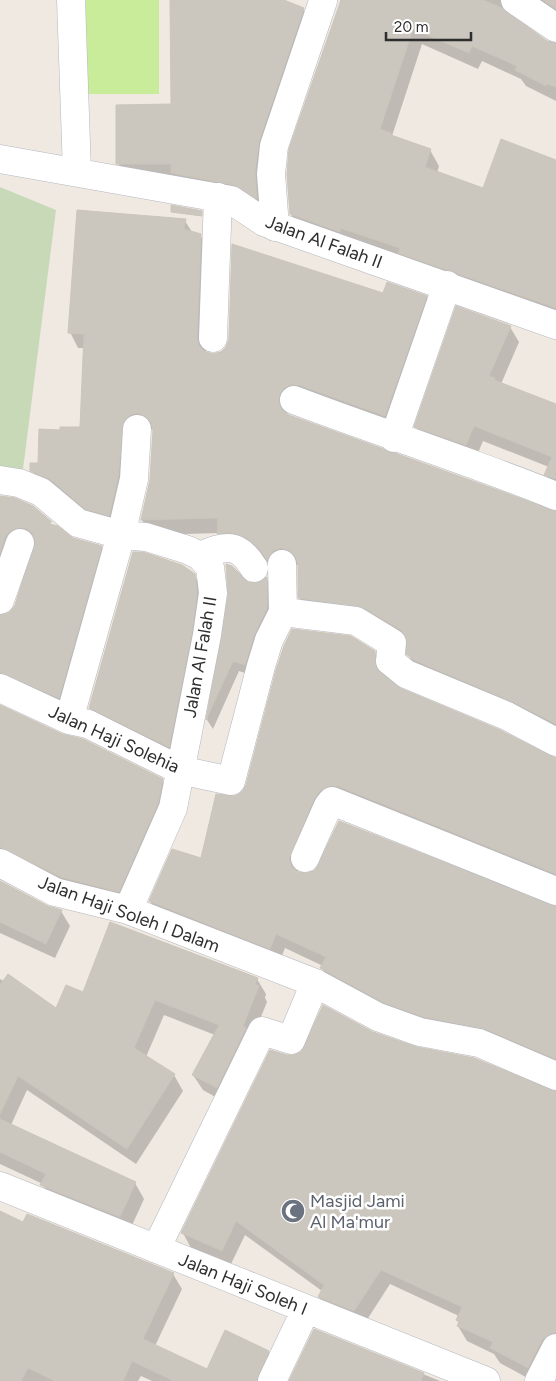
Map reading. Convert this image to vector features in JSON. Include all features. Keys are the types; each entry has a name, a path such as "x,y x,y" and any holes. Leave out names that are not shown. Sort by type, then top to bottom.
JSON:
{"street":[{"path":"65,170 71,0"},
{"path":"515,0 556,28"},
{"path":"275,227 271,174 274,146 322,1"},
{"name":"Jalan Al Falah II","path":"6,161 230,200 275,227 447,285 556,325"},
{"path":"213,338 218,197"},
{"path":"394,438 447,285"},
{"path":"294,400 394,438 493,471 556,496"},
{"path":"69,720 121,535 134,479 137,429"},
{"path":"0,480 19,483 41,492 78,523 121,535 146,537 188,550 200,556 219,548 232,548 245,553 254,568"},
{"path":"0,600 20,543"},
{"name":"Jalan Al Falah II","path":"128,910 173,808 207,636 213,593 210,567 200,556"},
{"path":"282,564 283,612 356,621 392,643 390,661 406,674 507,716 556,742"},
{"name":"Jalan Haji Solehia","path":"0,688 69,720 88,724 180,770 231,781 261,666 269,640 283,612"},
{"path":"305,858 332,801 556,891"},
{"name":"Jalan Haji Soleh I Dalam","path":"0,863 55,892 128,910 315,983 378,1017 420,1032 479,1043 556,1076"},
{"path":"156,1249 262,1031 290,1040 315,983"},
{"name":"Jalan Haji Soleh I","path":"0,1186 306,1309 437,1372 486,1381"},
{"path":"272,1381 306,1309"},
{"path":"539,1381 556,1348"}],"green space":[{"path":"86,0 159,0 159,94 86,94"},
{"path":"0,187 56,210 22,477 0,468"}],"building":[{"path":"170,0 284,0 304,8 259,141 255,172 257,199 234,185 171,173 171,164 116,164 116,105 171,104"},
{"path":"341,0 483,0 502,8 547,41 556,43 556,87 547,84 546,86 515,70 517,66 472,46 469,53 413,29 380,129 391,133 391,135 431,149 425,167 483,188 501,139 556,160 556,308 398,253 400,248 340,228 340,232 290,214 287,174 289,149"},
{"path":"543,0 556,0 556,9"},
{"path":"171,205 202,211 202,216 171,212"},
{"path":"77,210 186,219 184,229 201,234 197,337 199,346 204,351 212,354 221,352 226,347 229,339 232,244 383,293 387,282 427,296 385,416 299,385 291,385 284,388 279,395 279,403 282,410 289,415 556,511 556,724 513,702 414,660 406,654 406,637 401,630 364,608 298,598 298,563 295,556 289,550 281,548 274,550 267,560 259,549 245,537 231,533 217,534 218,518 141,520 150,480 153,430 151,422 145,416 137,413 130,415 124,421 118,477 109,516 85,509 51,480 30,471 30,463 38,463 39,429 60,430 60,427 80,427 84,334 68,333"},
{"path":"456,306 511,326 489,376 495,378 494,380 556,404 556,479 544,475 552,457 474,426 466,445 414,427"},
{"path":"0,496 15,498 33,506 52,522 45,523 58,526 73,538 102,546 59,698 0,673 0,615 10,612 15,605 35,541 32,533 26,528 17,528 10,531 5,537 0,553"},
{"path":"133,552 143,552 182,565 195,574 197,593 192,632 169,747 89,708"},
{"path":"226,564 232,566 248,582 256,583 267,577 267,608 254,635 245,665 233,661 206,720 228,595"},
{"path":"292,629 351,636 375,651 376,667 400,688 500,730 556,758 556,874 338,786 329,786 320,791 314,799 289,859 292,867 298,872 307,873 315,870 339,821 556,906 556,1059 485,1029 424,1017 384,1003 320,968 326,957 276,934 270,949 149,901 172,849 201,858 216,794 235,796 242,792 246,785 276,670"},
{"path":"0,705 62,734 83,739 163,779 158,803 119,892 61,877 0,847"},
{"path":"0,881 48,906 62,910 46,944 0,922"},
{"path":"110,922 258,978 255,984 259,986 243,1026 246,1028 217,1088 192,1075 219,1025 155,1000 134,1048 175,1074 127,1149 18,1076 0,1114 0,985 8,974 56,1008 66,985 83,992"},
{"path":"323,1005 373,1032 417,1047 474,1058 556,1091 556,1332 542,1340 528,1368 490,1348 493,1342 457,1326 459,1322 456,1320 462,1307 381,1270 354,1311 318,1297 324,1285 236,1221 222,1251 181,1233 270,1050 287,1055 301,1052"},
{"path":"0,1119 136,1182 120,1217 40,1185 46,1174 0,1152"},
{"path":"0,1211 23,1222 27,1214 174,1273 143,1339 207,1369 225,1330 269,1351 257,1381 174,1381 132,1361 123,1381 55,1381 28,1368 21,1381 0,1381"},
{"path":"314,1329 424,1373 421,1381 289,1381"}],"place":[{"name":"Masjid Jami Al Ma'mur","path":"293,1211"}]}
